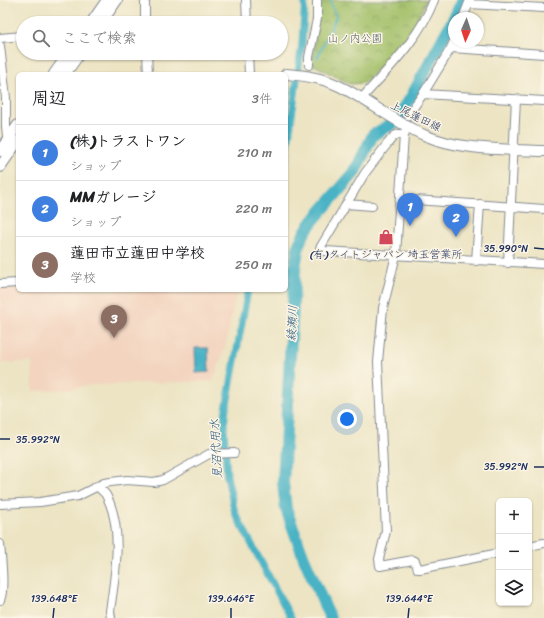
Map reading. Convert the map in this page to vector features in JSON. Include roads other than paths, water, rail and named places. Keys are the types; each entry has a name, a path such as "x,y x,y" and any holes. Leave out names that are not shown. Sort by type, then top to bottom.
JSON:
{"main road":[{"path":"95,16 107,0"},
{"path":"106,16 117,0"},
{"path":"55,72 64,60"},
{"path":"67,72 75,60"},
{"name":"上尾蓮田線","path":"288,74 336,84 362,99 404,128 447,144 544,152"},
{"path":"7,152 7,141 16,128"},
{"path":"0,167 7,152 16,143"}],"street":[{"path":"145,0 145,16"},
{"path":"246,0 247,16"},
{"path":"309,65 309,57 317,19 317,0"},
{"path":"362,99 395,62 418,31 434,0"},
{"path":"465,12 469,2 520,4 544,8"},
{"path":"0,38 16,37"},
{"path":"0,46 6,98 7,141"},
{"path":"484,47 544,54"},
{"path":"408,115 424,94 451,48"},
{"path":"147,60 148,72"},
{"path":"248,60 249,72"},
{"path":"424,94 544,101"},
{"path":"508,262 516,99"},
{"path":"404,128 396,255 383,308 379,350 386,531 379,558 380,566 413,560 415,561 418,569 420,569 496,554"},
{"path":"404,128 399,134 394,136 388,142 365,173 320,248 326,251 544,264"},
{"path":"400,199 544,209"},
{"path":"346,204 372,206"},
{"path":"476,261 480,204"},
{"path":"0,284 16,282"},
{"path":"0,504 40,502 78,496 104,483 127,480 149,482 163,480 209,454 232,453"},
{"path":"97,486 105,494 114,517 116,529 116,560 110,611 111,618"},
{"path":"532,545 544,543"},
{"path":"0,544 2,596 0,600"}],"water":[{"path":"195,348 208,348 209,372 196,373"}],"waterway":[{"name":"見沼代用水","path":"288,144 302,43 305,0"},
{"path":"317,58 336,17 330,0"},
{"name":"綾瀬川","path":"330,618 304,558 286,509 283,483 295,267 299,244 312,222 354,173 373,135 395,122 410,99 462,0"},
{"name":"見沼代用水","path":"248,292 225,415 224,430 227,476 235,513 291,618"}],"place":[{"name":"(株)トラストワン","path":"410,226"},
{"name":"(有)タイトジャパン 埼玉営業所","path":"386,237"},
{"name":"MMガレージ","path":"456,237"},
{"name":"蓮田市立蓮田中学校","path":"114,338"}],"park label":[{"name":"山ノ内公園","path":"355,38"}]}
